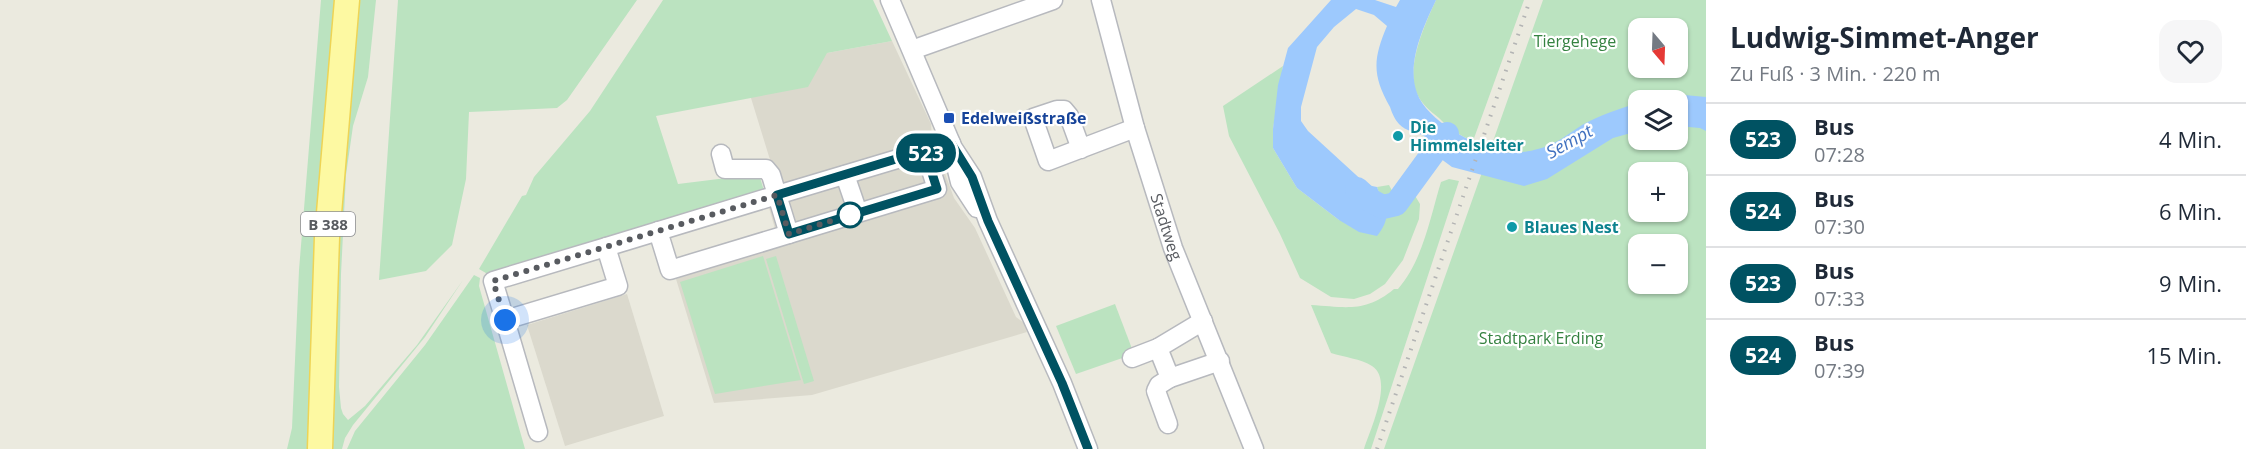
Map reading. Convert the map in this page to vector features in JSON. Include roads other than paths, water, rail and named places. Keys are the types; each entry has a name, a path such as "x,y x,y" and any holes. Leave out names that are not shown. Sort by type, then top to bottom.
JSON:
{"main road":[{"name":"B 388","path":"320,449 327,237 347,0"}],"street":[{"path":"890,0 952,146 972,177 988,221 1058,373 1088,449"},
{"path":"912,50 1053,0"},
{"name":"Stadtweg","path":"1101,0 1135,128 1173,248 1254,449"},
{"path":"1081,149 1135,128"},
{"path":"538,432 493,281 925,151 952,146"},
{"path":"658,231 670,270 937,189 925,151"},
{"path":"721,154 725,169 766,169 771,175 789,234"},
{"path":"845,175 858,213"},
{"path":"505,320 618,286 606,247"},
{"path":"1132,358 1158,348 1203,321"},
{"path":"1158,348 1170,378"},
{"path":"1168,424 1156,391 1159,385 1170,378 1220,361"}],"water":[{"name":"Sempt","path":"1331,0 1375,0 1396,7 1400,0 1436,0 1418,45 1414,81 1422,103 1441,122 1465,138 1491,149 1506,153 1520,152 1534,150 1556,142 1596,118 1628,106 1628,134 1613,138 1547,179 1524,186 1452,167 1433,153 1424,136 1405,129 1395,118 1380,85 1376,67 1379,48 1387,26 1374,15 1356,9 1334,27 1317,47 1301,107 1301,121 1308,131 1367,185 1377,187 1385,207 1385,223 1377,236 1359,232 1297,188 1273,148 1278,85 1288,48"},
{"path":"1688,95 1706,97 1706,131 1688,127"}],"waterway":[{"path":"1357,189 1368,199 1383,207 1396,204 1447,134"}],"railway":[{"path":"1377,449 1530,0"}],"place":[{"name":"Edelweißstraße","path":"949,118"},
{"name":"Die Himmelsleiter","path":"1398,136"},
{"name":"Blaues Nest","path":"1512,227"}],"park label":[{"name":"Tiergehege","path":"1575,41"},
{"name":"Stadtpark Erding","path":"1541,338"}]}
